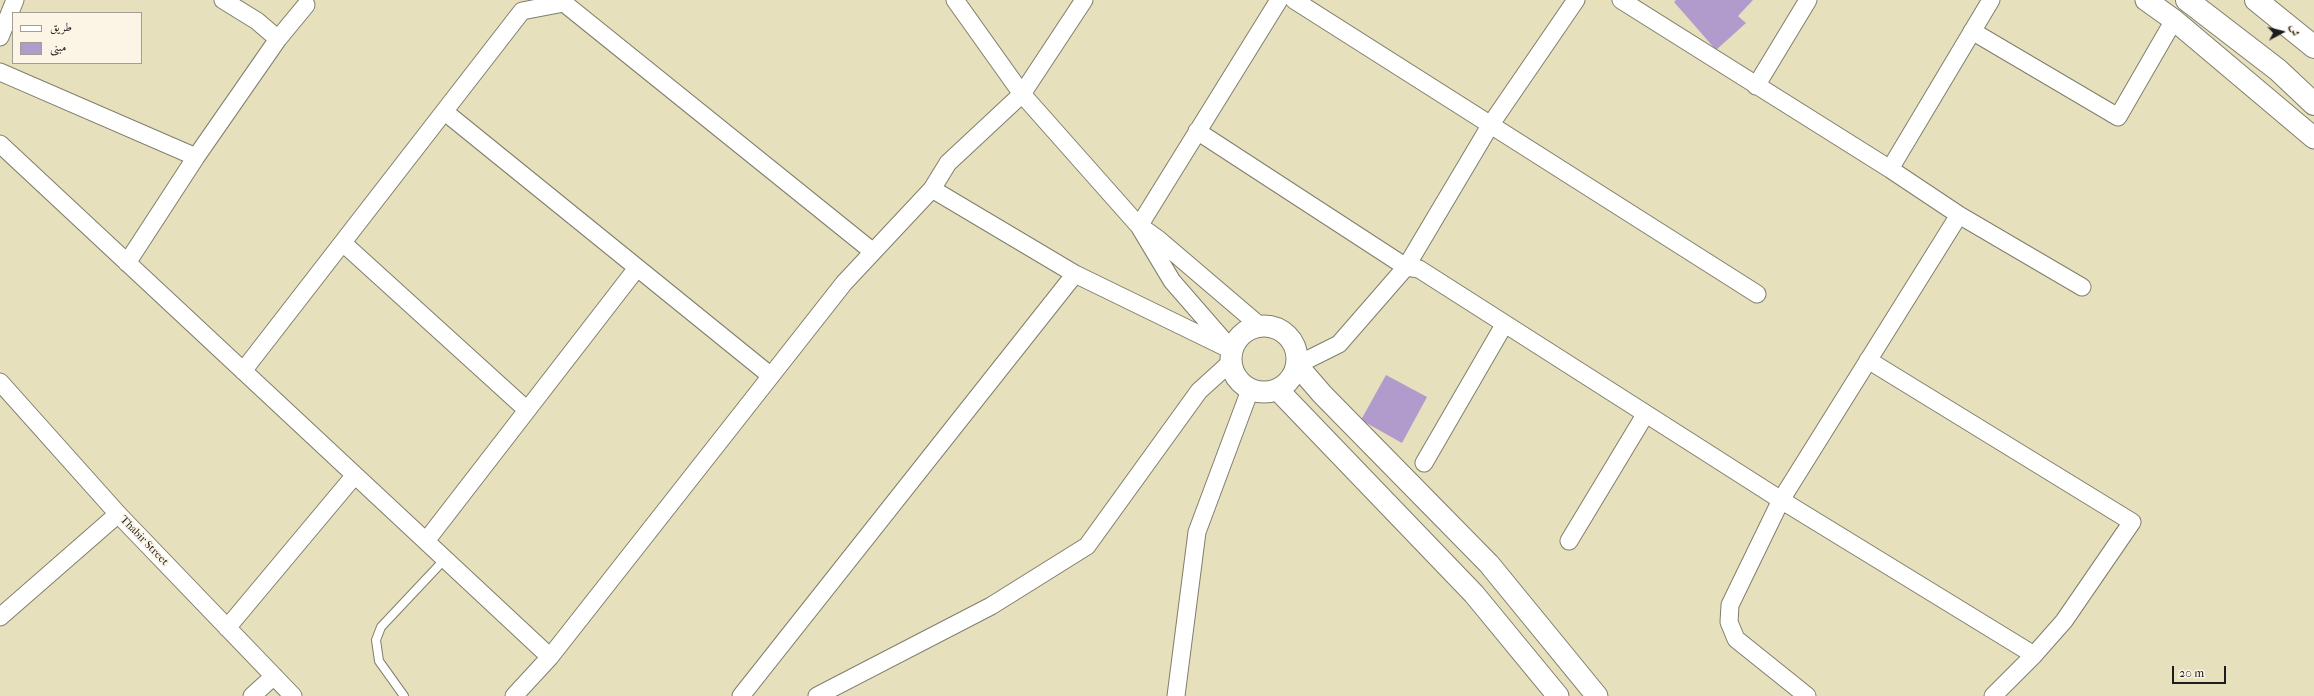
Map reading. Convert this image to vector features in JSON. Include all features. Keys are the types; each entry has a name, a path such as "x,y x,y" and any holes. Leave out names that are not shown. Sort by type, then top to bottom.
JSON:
{"highway":[{"path":"2187,0 2278,70 2314,104"},
{"path":"2256,0 2314,46"}],"street":[{"path":"0,37 15,0"},
{"path":"223,0 257,21 278,39"},
{"path":"818,696 991,606 1087,546 1199,391 1231,356 1242,334 1260,326 1270,326 1288,336 1294,345 1297,365 1293,376 1278,390 1269,393 1250,390 1237,378 1231,356 1172,281 1139,226 1022,94 955,0"},
{"path":"514,696 550,657 771,376 872,251 932,189 948,163 1022,94 1084,0"},
{"path":"1139,226 1279,0"},
{"path":"1294,0 1757,294"},
{"path":"1297,365 1339,344 1406,267 1491,124 1576,0"},
{"path":"1621,0 1890,169 1959,215 2082,287"},
{"path":"1756,86 1808,0"},
{"path":"1890,169 1991,0"},
{"path":"2146,0 2174,20 2314,138"},
{"path":"243,371 522,11 564,3 872,251"},
{"path":"127,262 196,157 278,39 306,5"},
{"path":"1972,31 2118,117 2174,20"},
{"path":"0,72 196,157"},
{"path":"445,112 771,376"},
{"path":"1197,131 1406,267 1419,269 1645,415 2034,655"},
{"path":"0,144 550,657"},
{"path":"932,189 1075,274 1231,356"},
{"path":"1807,696 1736,640 1729,622 1730,605 1781,500 1959,215"},
{"path":"1139,226 1158,239 1260,326"},
{"path":"342,243 527,410"},
{"path":"426,541 637,268"},
{"path":"741,696 1075,274"},
{"path":"1424,463 1504,325"},
{"path":"1868,360 2132,522 2088,590 2064,621 2034,655 1993,696"},
{"path":"1297,365 1328,400 1489,564 1597,696"},
{"name":"Thabir Street","path":"1,384 118,514 293,696"},
{"path":"1176,696 1197,532 1250,390"},
{"path":"1278,390 1474,594 1558,696"},
{"path":"1569,541 1645,415"},
{"path":"228,628 355,475"},
{"path":"0,617 118,514"},
{"path":"252,696 274,676"}],"lane":[{"path":"404,696 379,661 376,640 381,627 445,559"}],"building":[{"path":"1676,0 1753,0 1738,16 1746,23 1716,50 1674,2"},
{"path":"1386,375 1427,397 1402,443 1361,420"}]}
